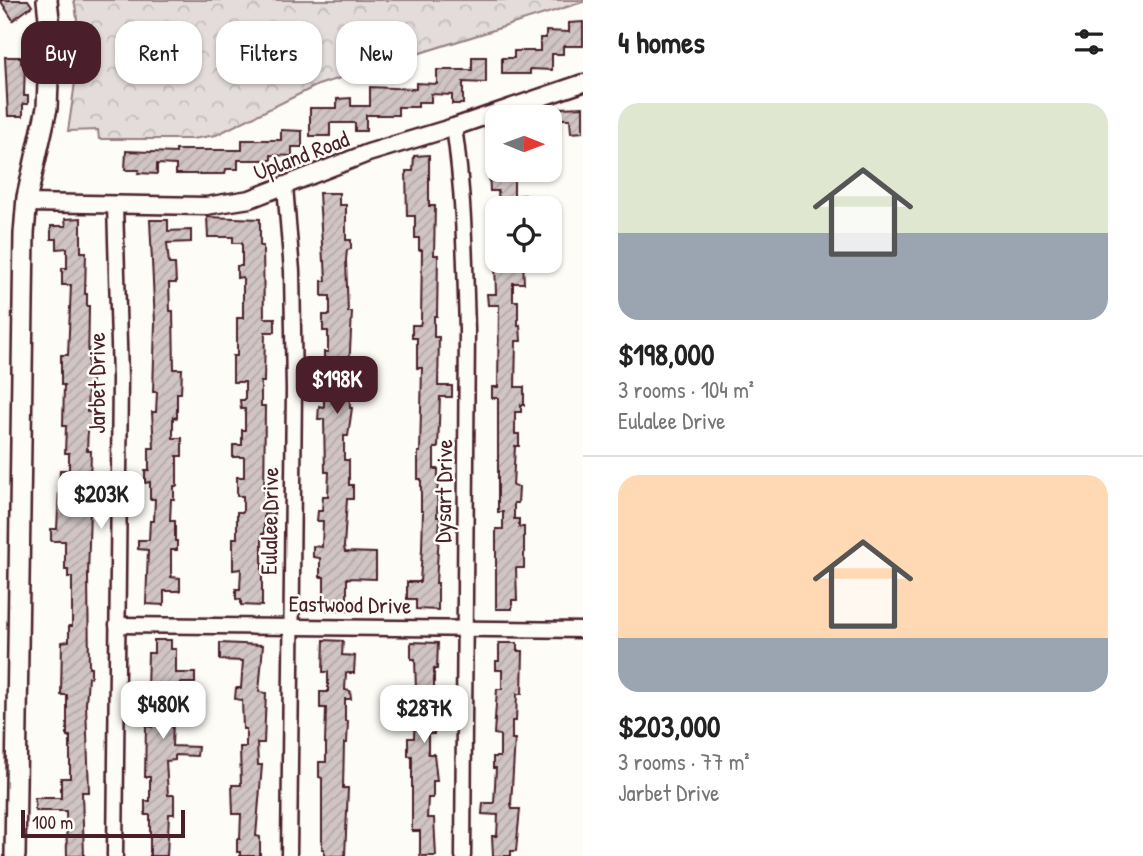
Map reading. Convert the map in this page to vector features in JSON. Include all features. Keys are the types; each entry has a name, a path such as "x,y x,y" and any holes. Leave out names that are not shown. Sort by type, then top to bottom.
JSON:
{"main road":[{"path":"15,856 26,203 47,108 50,55 47,0"}],"street":[{"name":"Upland Road","path":"26,203 206,206 229,204 259,197 368,153 583,83"},
{"name":"Dysart Drive","path":"454,127 458,154 467,318 463,856"},
{"name":"Eulalee Drive","path":"285,186 292,271 294,390 289,856"},
{"name":"Jarbet Drive","path":"115,205 120,378 115,856"},
{"name":"Eastwood Drive","path":"117,625 583,630"}],"green space":[{"path":"74,0 583,0 417,54 417,21 336,21 336,79 322,84 322,21 216,21 216,84 321,84 216,135 192,139 99,139 98,130 68,131 75,84 101,84 101,21 77,21"}],"building":[{"path":"0,0 28,0 32,6 13,20"},
{"path":"583,22 583,46 563,46 563,54 552,54 552,70 530,69 530,74 502,74 502,58 514,58 514,51 540,51 540,38 546,38 546,31 569,32 569,23"},
{"path":"5,57 21,57 21,84 24,84 24,96 28,96 28,104 23,104 23,116 8,116"},
{"path":"472,57 486,57 486,83 463,82 463,104 452,104 452,95 431,94 431,102 418,102 418,107 398,107 398,115 366,115 366,131 355,131 355,123 330,123 330,136 310,136 310,108 337,108 337,99 351,98 351,106 370,106 370,87 416,89 417,83 437,84 437,70 472,70"},
{"path":"583,107 583,132 571,133 570,119 562,119 562,108"},
{"path":"281,130 302,131 302,147 292,147 292,156 271,155 271,160 238,160 238,169 226,169 225,174 176,174 176,165 157,164 157,174 125,170 126,151 176,153 176,150 242,150 242,140 281,140"},
{"path":"429,155 429,206 435,206 434,255 438,255 434,337 439,337 438,386 452,386 452,397 440,397 438,448 434,448 434,469 438,469 437,517 440,517 436,583 438,610 416,609 416,599 407,599 407,582 420,582 423,511 421,479 418,479 422,368 417,368 417,338 412,338 412,325 420,325 421,321 422,250 419,250 419,238 415,238 415,216 407,216 406,171 413,171 414,156"},
{"path":"490,182 514,182 514,196 498,196 498,191 490,191"},
{"path":"319,193 339,193 339,205 346,205 346,240 351,240 351,249 347,250 346,260 348,312 352,312 349,370 352,408 348,436 344,436 344,460 349,460 349,485 353,485 353,499 347,499 344,547 345,552 376,553 376,579 347,578 347,601 357,601 356,610 324,610 324,577 320,577 320,558 313,557 313,546 322,547 323,521 317,521 318,511 322,511 323,496 328,496 329,472 325,472 324,419 318,419 319,406 324,407 324,352 328,352 328,331 323,331 323,315 330,315 330,296 322,296 322,281 326,281"},
{"path":"207,217 260,219 264,318 275,318 275,332 265,332 264,382 261,382 261,406 265,406 264,500 274,500 274,514 264,514 262,606 241,605 241,600 236,599 236,589 240,589 241,569 233,570 233,538 237,538 237,512 243,512 243,496 237,496 237,477 244,477 244,457 233,457 233,445 242,445 242,430 245,430 245,409 241,409 240,400 245,400 245,382 233,382 233,356 237,356 237,318 243,318 243,277 237,278 237,266 242,266 242,243 233,243 233,237 208,237"},
{"path":"81,218 81,252 86,252 85,294 89,306 88,371 92,371 92,385 88,385 87,412 92,412 87,451 91,451 90,483 79,483 79,509 90,509 88,577 91,677 88,677 86,704 89,792 82,792 84,856 67,856 66,811 35,811 35,798 61,798 61,778 70,778 67,695 61,695 62,642 69,641 69,626 72,626 72,577 68,577 68,570 65,570 65,541 51,541 51,529 57,529 60,470 69,470 69,453 65,453 66,426 63,426 64,385 61,385 61,355 68,355 71,285 62,285 62,268 67,268 67,248 57,249 57,239 51,239 51,226 66,226 65,219"},
{"path":"150,220 168,220 168,231 191,230 191,242 167,243 169,264 175,264 176,283 169,283 170,311 173,311 174,369 182,369 181,393 177,393 177,418 173,417 173,438 182,438 182,456 177,456 177,486 174,486 174,499 171,499 170,521 175,521 177,541 177,550 171,550 171,577 180,578 180,591 164,591 164,605 146,604 148,550 138,549 138,540 149,540 150,521 154,521 155,499 150,499 150,482 145,483 145,470 149,470 149,448 154,448 152,412 156,412 157,392 153,392 155,323"},
{"path":"495,273 524,273 524,283 513,283 513,301 518,301 521,341 516,341 515,387 524,387 524,405 521,405 521,412 515,412 515,434 519,434 519,446 515,446 513,486 519,487 518,503 514,503 514,519 519,519 519,527 524,527 524,568 516,568 517,600 512,600 512,609 496,609 496,529 503,529 503,512 498,512 498,398 492,398 492,387 498,387 499,305 488,305 487,294 496,294"},
{"path":"154,640 171,640 171,649 176,649 176,673 195,673 195,683 181,683 180,698 174,698 172,746 198,747 197,756 175,755 175,760 166,761 168,795 174,795 174,814 169,814 167,856 150,856 150,815 145,815 145,801 150,801 150,777 145,777 146,726 152,727 152,711 159,711 159,691 147,691 148,653 154,653"},
{"path":"324,640 343,641 342,655 355,656 354,673 346,673 345,690 350,691 351,699 345,699 345,721 348,721 347,743 344,743 343,788 348,788 345,856 324,856 322,849 322,778 319,777 319,762 326,762 326,708 320,708 320,692 328,692 328,672 323,672"},
{"path":"411,642 438,643 437,669 434,669 434,734 428,734 428,754 434,754 437,781 433,781 433,798 428,798 427,818 434,818 436,856 420,856 420,831 412,831 412,756 408,756 408,738 414,738 416,691 415,659 411,659"},
{"path":"220,643 263,645 259,692 266,693 264,743 257,743 258,765 262,765 256,836 260,837 260,856 240,856 240,852 237,852 241,814 233,814 232,785 241,785 240,747 246,747 242,700 235,699 236,688 241,688 243,661 220,660"},
{"path":"499,643 517,643 517,651 523,651 522,694 517,694 516,721 512,721 512,739 515,739 511,804 512,809 520,809 516,851 511,851 511,856 493,856 492,836 497,836 498,815 482,814 483,803 494,803 496,768 493,768 493,757 500,757 500,735 494,734 497,689 502,689 502,670 496,670"}]}
